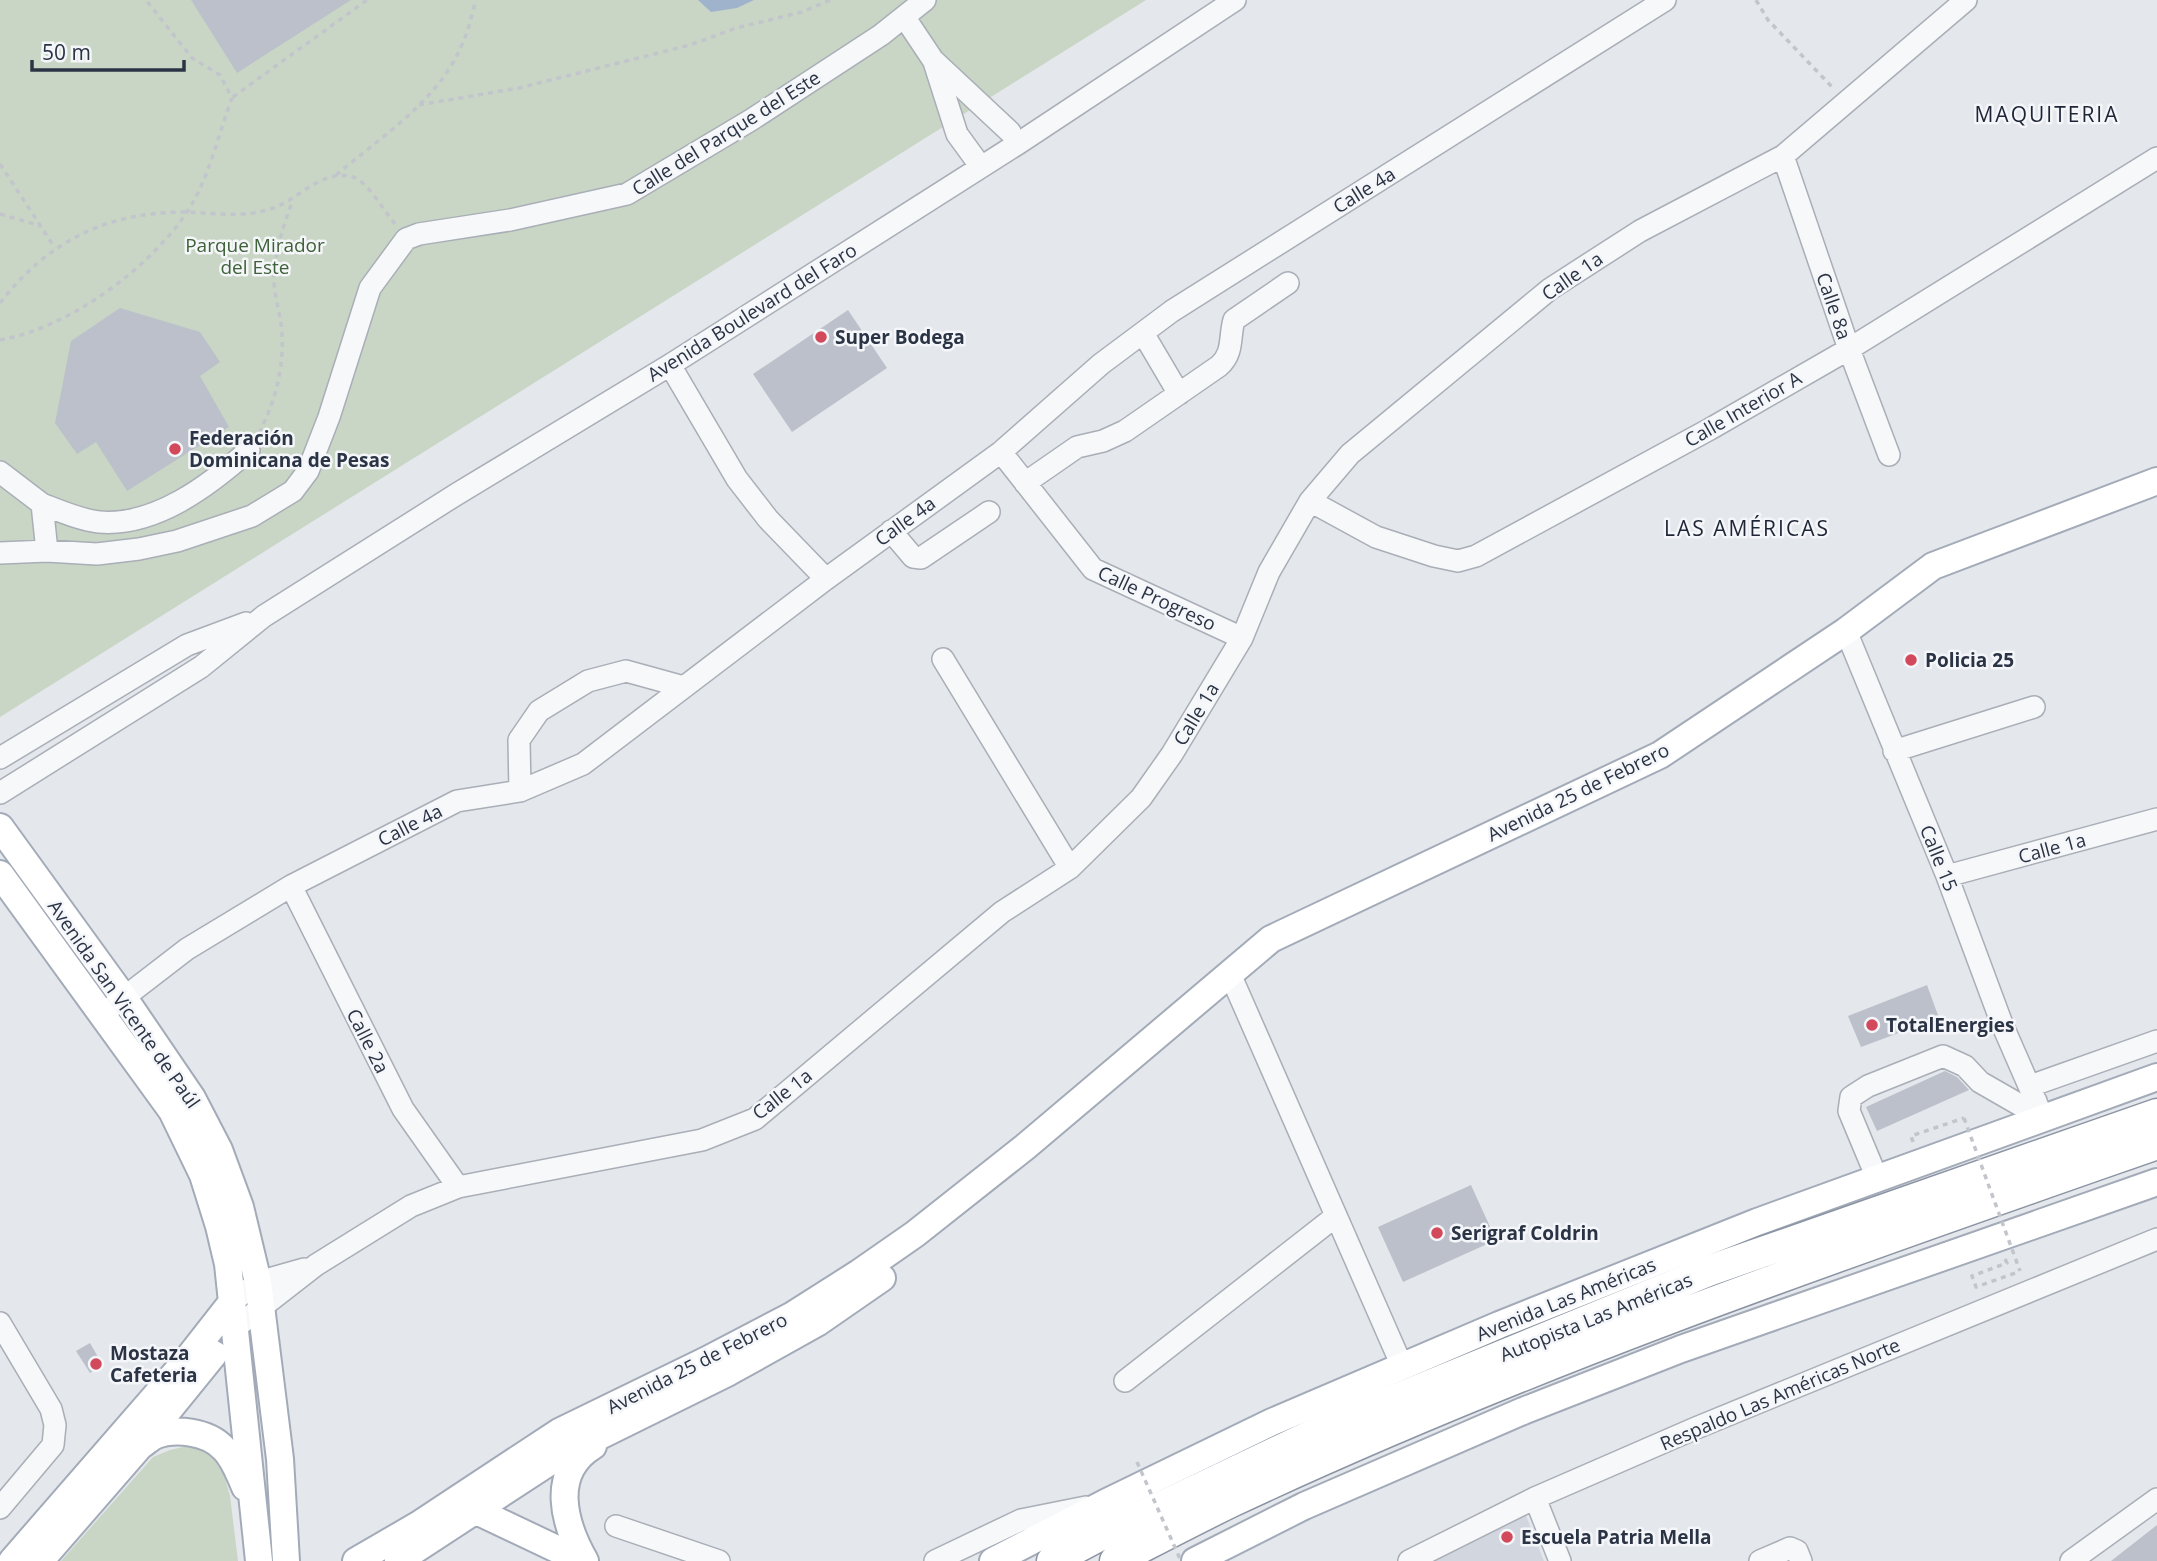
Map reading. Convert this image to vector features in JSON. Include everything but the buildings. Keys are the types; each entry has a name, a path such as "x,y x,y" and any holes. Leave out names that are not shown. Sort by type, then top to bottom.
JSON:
{"highway":[{"name":"Autopista Las Américas","path":"1052,1561 1097,1536 1333,1425 1708,1271 2157,1114"},
{"name":"Autopista Las Américas","path":"1115,1561 1243,1497 1616,1338 1789,1273 2155,1145"}],"main road":[{"name":"Avenida 25 de Febrero","path":"398,1561 559,1432 793,1315 915,1234 1026,1147 1271,939 1660,755 1846,631 1933,566 2157,481"},
{"name":"Avenida San Vicente de Paúl","path":"0,827 124,998 191,1098 219,1150 240,1207 260,1295 280,1460 286,1561"},
{"name":"Avenida San Vicente de Paúl","path":"0,874 172,1111 202,1175 228,1264 259,1561"},
{"name":"Avenida Las Américas","path":"993,1561 1272,1422 1402,1366 1756,1222 1877,1178 2037,1102 2157,1077"},
{"name":"Avenida 25 de Febrero","path":"356,1561 729,1372 817,1323 894,1270 1026,1147"},
{"path":"1195,1561 1304,1506 1523,1411 1669,1354 2157,1182"},
{"path":"12,1561 185,1362 232,1302"},
{"path":"40,1561 140,1446 235,1328"},
{"path":"583,1561 563,1503 571,1467 585,1450 645,1414"},
{"path":"140,1446 155,1436 184,1431 211,1438 223,1447 232,1459 253,1503"},
{"path":"466,1506 583,1561"}],"street":[{"name":"Calle del Parque del Este","path":"406,239 419,234 523,218 626,194 751,120 905,18 925,0"},
{"name":"Avenida Boulevard del Faro","path":"0,793 201,667 264,616 457,494 670,365 981,167 1235,0"},
{"name":"Calle 4a","path":"103,1014 187,949 291,886 457,801 520,791 583,764 826,579 1001,452 1101,364 1172,311 1665,0"},
{"name":"Calle 1a","path":"232,1302 260,1295 316,1265 411,1206 458,1187 702,1140 755,1119 1002,912 1070,868 1141,798 1172,754 1242,638 1269,572 1310,501 1350,454 1550,289 1640,231 1783,156 1966,0"},
{"path":"905,18 933,60 1010,132"},
{"path":"933,60 957,134 981,167"},
{"name":"Calle 8a","path":"1783,156 1849,349 1889,455"},
{"name":"Calle Interior A","path":"1310,501 1376,537 1458,561 1476,556 1710,429 1849,349 2157,159"},
{"path":"0,553 47,551 97,554 177,541 253,516 293,491 307,471 328,417 370,288 406,239"},
{"path":"1025,483 1077,447 1103,441 1125,431 1226,359 1234,320 1288,283"},
{"path":"1143,333 1179,394"},
{"path":"670,365 737,479 768,519 826,579"},
{"path":"0,472 42,504 98,522 123,522 153,513 178,501 219,476 248,450"},
{"name":"Calle Progreso","path":"1001,452 1093,569 1242,638"},
{"path":"42,504 47,551"},
{"path":"891,531 913,557 921,558 989,512"},
{"name":"Avenida Boulevard del Faro","path":"0,758 187,645 264,616"},
{"name":"Calle 15","path":"1846,631 1947,876 2002,1024 2037,1102"},
{"path":"943,659 1070,868"},
{"path":"520,791 519,740 539,711 589,681 626,671 684,687"},
{"path":"1894,751 2034,707"},
{"name":"Calle 1a","path":"1947,876 2157,819"},
{"name":"Calle 2a","path":"291,886 403,1109 458,1187"},
{"path":"1230,974 1402,1366"},
{"path":"1877,1178 1849,1111 1851,1097 1868,1086 1944,1056 1965,1066 1980,1082 2020,1105 2037,1102 2157,1041"},
{"path":"1125,1381 1336,1216"},
{"name":"Respaldo Las Américas Norte","path":"1409,1561 1535,1498 1709,1422 2157,1239"},
{"name":"Calle 1a","path":"235,1328 260,1295"},
{"path":"0,1323 51,1409 55,1425 53,1445 0,1508"},
{"path":"1535,1498 1560,1561"},
{"path":"2071,1561 2157,1499"},
{"path":"934,1561 1021,1520 1105,1503"},
{"path":"616,1527 719,1561"},
{"path":"1760,1561 1790,1548 1797,1551 1801,1561"}],"path":[{"path":"146,0 192,58 220,75 232,97"},
{"path":"0,340 23,336 95,300 148,261 187,212 210,163 232,97 367,0"},
{"path":"0,303 29,270 55,248 85,231 152,212 248,214 271,209 319,181 336,175 419,104 447,73 463,43 476,0"},
{"path":"419,104 543,82 690,45 736,28 802,12 830,0"},
{"path":"1756,0 1768,20 1846,102"},
{"path":"0,164 55,248"},
{"path":"336,175 355,177 365,185 406,239"},
{"path":"248,450 273,405 281,371 282,333 274,280 280,234 294,198"},
{"path":"0,214 41,226"},
{"path":"1964,1118 2020,1271 1976,1287 1972,1276 2007,1263"},
{"path":"1137,1462 1181,1561"}],"shaded area":[{"name":"Escuela Patria Mella","path":"1525,1513 1544,1561 1435,1561"}],"green space":[{"name":"Parque Mirador del Este","path":"0,0 1146,0 0,717"},
{"path":"196,1444 219,1458 230,1496 238,1561 61,1561 153,1457"}],"water":[{"path":"698,0 754,0 737,8 711,12"}],"place":[{"name":"Super Bodega","path":"821,337"},
{"name":"Federación Dominicana de Pesas","path":"175,449"},
{"name":"Policia 25","path":"1911,660"},
{"name":"TotalEnergies","path":"1872,1025"},
{"name":"Serigraf Coldrin","path":"1437,1233"},
{"name":"Mostaza Cafeteria","path":"96,1364"},
{"name":"Escuela Patria Mella","path":"1507,1537"}],"district":[{"name":"MAQUITERIA","path":"2047,114"},
{"name":"LAS AMÉRICAS","path":"1747,528"}]}
